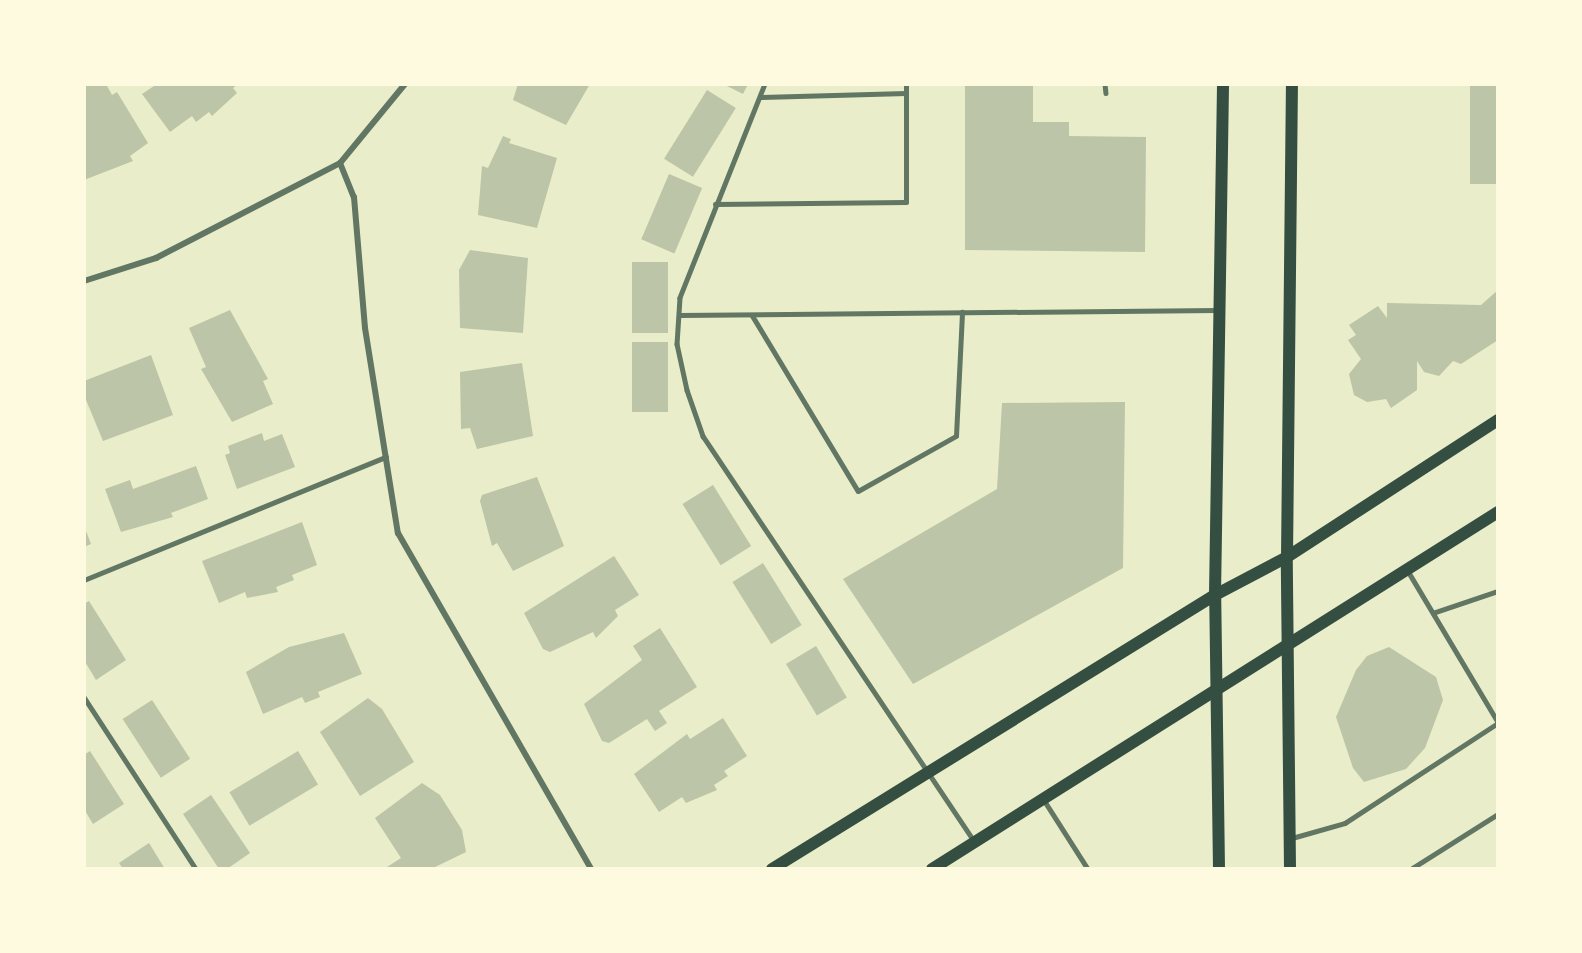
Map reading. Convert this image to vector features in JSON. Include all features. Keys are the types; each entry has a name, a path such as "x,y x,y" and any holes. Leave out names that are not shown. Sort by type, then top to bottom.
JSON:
{"main road":[{"path":"1219,869 1219,692 1215,595 1223,84"},
{"path":"1290,869 1287,557 1292,84"},
{"path":"772,869 1215,595 1287,557 1498,420"},
{"path":"937,867 1219,692 1498,512"}],"street":[{"path":"84,281 156,258 340,163 405,84"},
{"path":"340,163 354,197 365,328 398,533 591,869"}],"lane":[{"path":"765,84 689,264 679,315 677,344 703,436 925,774 975,842"},
{"path":"715,204 906,202 906,84"},
{"path":"1105,84 1106,93"},
{"path":"760,97 906,93"},
{"path":"679,315 1220,310"},
{"path":"752,315 858,491 956,436 962,312"},
{"path":"84,580 386,457"},
{"path":"1290,838 1345,823 1498,722 1408,571"},
{"path":"1433,613 1498,591"},
{"path":"84,697 196,869"},
{"path":"1044,800 1089,869"},
{"path":"1411,869 1498,814"}],"building":[{"path":"90,84 106,84 112,95 117,92 148,143 130,156 133,161 84,180 84,87"},
{"path":"157,84 238,84 233,88 237,93 212,116 209,112 196,122 192,116 170,132 142,94"},
{"path":"518,84 590,84 566,125 513,100"},
{"path":"723,84 748,84 743,94"},
{"path":"965,84 1033,84 1033,122 1069,122 1069,136 1146,137 1145,252 965,250"},
{"path":"1470,84 1498,84 1498,184 1470,184"},
{"path":"707,90 736,108 693,177 664,159"},
{"path":"503,136 511,139 509,143 557,158 537,228 478,215 482,166 488,168"},
{"path":"669,174 702,188 674,253 641,239"},
{"path":"470,250 528,258 523,333 460,328 459,270"},
{"path":"632,262 668,262 668,333 632,333"},
{"path":"1498,290 1498,340 1461,364 1453,361 1439,376 1424,372 1417,361 1417,390 1391,408 1386,399 1367,402 1354,395 1349,374 1361,359 1348,340 1356,335 1349,325 1378,306 1387,318 1387,303 1481,305"},
{"path":"230,310 268,379 263,381 273,404 232,422 201,369 206,367 189,328"},
{"path":"632,342 668,342 668,412 632,412"},
{"path":"151,355 173,415 103,441 84,395 84,381"},
{"path":"522,363 533,436 477,449 470,428 461,429 460,372"},
{"path":"1125,402 1123,568 913,684 843,579 997,489 1002,403"},
{"path":"262,433 264,441 282,434 295,467 237,489 225,455 230,453 228,446"},
{"path":"196,466 208,499 171,513 173,517 121,532 105,489 130,480 133,489"},
{"path":"537,477 564,546 513,571 497,543 492,546 480,501 482,495"},
{"path":"713,485 751,546 721,565 682,504"},
{"path":"302,522 317,565 292,575 294,580 276,587 278,592 247,598 245,592 219,603 202,561"},
{"path":"84,526 91,544 84,547"},
{"path":"614,556 639,595 615,610 618,616 596,638 593,632 550,652 543,649 524,613"},
{"path":"763,563 802,625 771,644 732,582"},
{"path":"89,601 126,660 96,680 84,660 84,604"},
{"path":"660,628 697,687 659,711 667,723 655,731 647,719 609,743 602,741 584,704 642,660 633,646"},
{"path":"344,633 362,674 318,692 320,697 305,703 302,697 263,714 246,672 289,647"},
{"path":"816,646 847,697 817,715 786,664"},
{"path":"1389,647 1436,677 1443,700 1425,748 1406,769 1364,782 1353,768 1336,717 1356,670 1367,656"},
{"path":"368,698 382,709 414,762 360,796 320,732"},
{"path":"152,700 190,759 161,778 123,719"},
{"path":"723,718 747,756 724,771 728,776 714,785 717,790 686,803 682,797 659,812 634,774 687,734 690,739"},
{"path":"90,751 124,804 93,824 84,809 84,755"},
{"path":"298,751 318,784 250,826 229,792"},
{"path":"422,783 440,795 462,830 466,852 431,869 384,869 401,858 375,818"},
{"path":"211,795 250,853 227,869 219,869 183,814"},
{"path":"149,843 165,869 123,869 119,863"}]}
